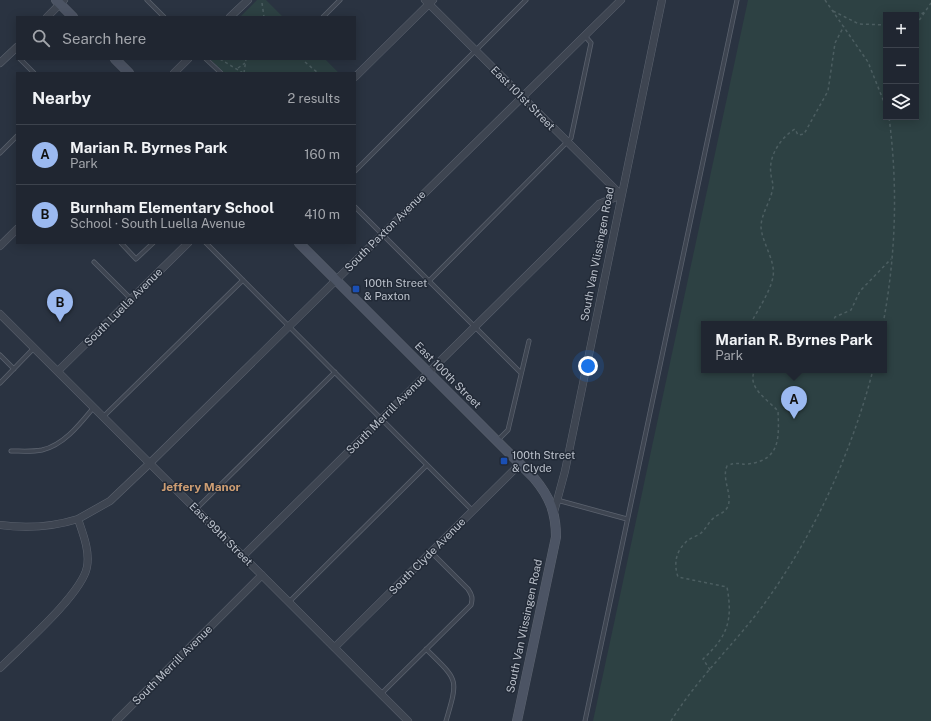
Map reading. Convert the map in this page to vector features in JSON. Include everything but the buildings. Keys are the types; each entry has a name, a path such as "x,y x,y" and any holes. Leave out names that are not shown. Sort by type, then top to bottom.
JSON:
{"main road":[{"path":"60,1 72,16"},
{"path":"116,60 128,72"},
{"name":"East 100th Street","path":"300,244 544,489 554,512 556,537"},
{"name":"South Van Vlissingen Road","path":"517,721 556,537"}],"street":[{"path":"231,16 248,0"},
{"name":"South Paxton Avenue","path":"0,525 22,528 38,528 78,519 110,501 621,0"},
{"name":"South Van Vlissingen Road","path":"554,512 565,471 662,0"},
{"path":"48,16 60,1"},
{"path":"356,76 429,1"},
{"name":"East 101st Street","path":"429,1 621,195"},
{"path":"0,63 15,51"},
{"path":"175,72 187,60"},
{"name":"South Merrill Avenue","path":"243,556 599,204 621,195"},
{"path":"0,246 16,230"},
{"name":"South Luella Avenue","path":"58,372 185,244"},
{"name":"East 99th Street","path":"0,314 408,721"},
{"name":"South Clyde Avenue","path":"335,647 520,464"},
{"path":"0,668 79,588 87,568 88,557 78,519"},
{"name":"South Merrill Avenue","path":"116,721 262,575"}],"lane":[{"path":"147,0 163,16"},
{"path":"151,4 155,0"},
{"path":"324,16 340,0"},
{"path":"356,170 526,0"},
{"path":"585,721 738,0"},
{"path":"429,281 571,138 591,43 584,35"},
{"path":"21,60 33,72"},
{"path":"207,60 219,72"},
{"path":"0,153 16,137"},
{"path":"356,208 521,373"},
{"path":"122,244 136,259 151,244"},
{"path":"207,244 473,511"},
{"path":"94,262 131,299"},
{"path":"104,417 243,280"},
{"path":"497,441 508,430 529,341"},
{"path":"0,383 34,348"},
{"path":"0,355 14,369"},
{"path":"196,509 335,372"},
{"path":"11,451 42,450 54,445 75,430 94,407"},
{"path":"289,602 427,465"},
{"path":"557,500 627,519"},
{"path":"381,694 471,605 472,594 431,552"},
{"path":"426,649 453,677 455,692 446,721"}],"path":[{"path":"825,0 868,62 883,100"},
{"path":"262,3 264,16"},
{"path":"919,21 931,3"},
{"path":"832,11 859,24 883,25"},
{"path":"919,15 925,12"},
{"path":"752,321 760,307 773,276 770,259 763,241 761,225 773,186 770,174 771,157 788,133 795,129 798,135 804,134 812,121 828,91 835,42 844,26"},
{"path":"222,60 243,72"},
{"path":"244,72 246,60"},
{"path":"305,62 317,72"},
{"path":"237,68 245,63"},
{"path":"884,321 892,259 895,184 889,120"},
{"path":"833,321 835,317 851,310 860,291 892,259"},
{"path":"710,670 703,659 711,652 727,629 730,601 727,587 678,577 675,568 676,557 685,543 701,534 714,517 722,513 728,507 729,499 724,473 727,466 735,462 748,464 767,458 775,448 779,438 778,411 753,386 751,377 753,373"},
{"path":"672,721 683,702 741,634 768,599 814,522 832,486 847,450 864,404 872,373"}],"green space":[{"path":"257,0 266,0 282,16 241,16"},
{"path":"748,0 931,0 931,721 593,721"},
{"path":"211,60 326,60 338,72 223,72"}],"place":[{"name":"100th Street & Paxton","path":"356,289"},
{"name":"Burnham Elementary School","path":"60,322"},
{"name":"Marian R. Byrnes Park","path":"794,419"},
{"name":"100th Street & Clyde","path":"504,461"}],"district":[{"name":"Jeffery Manor","path":"201,487"}]}
